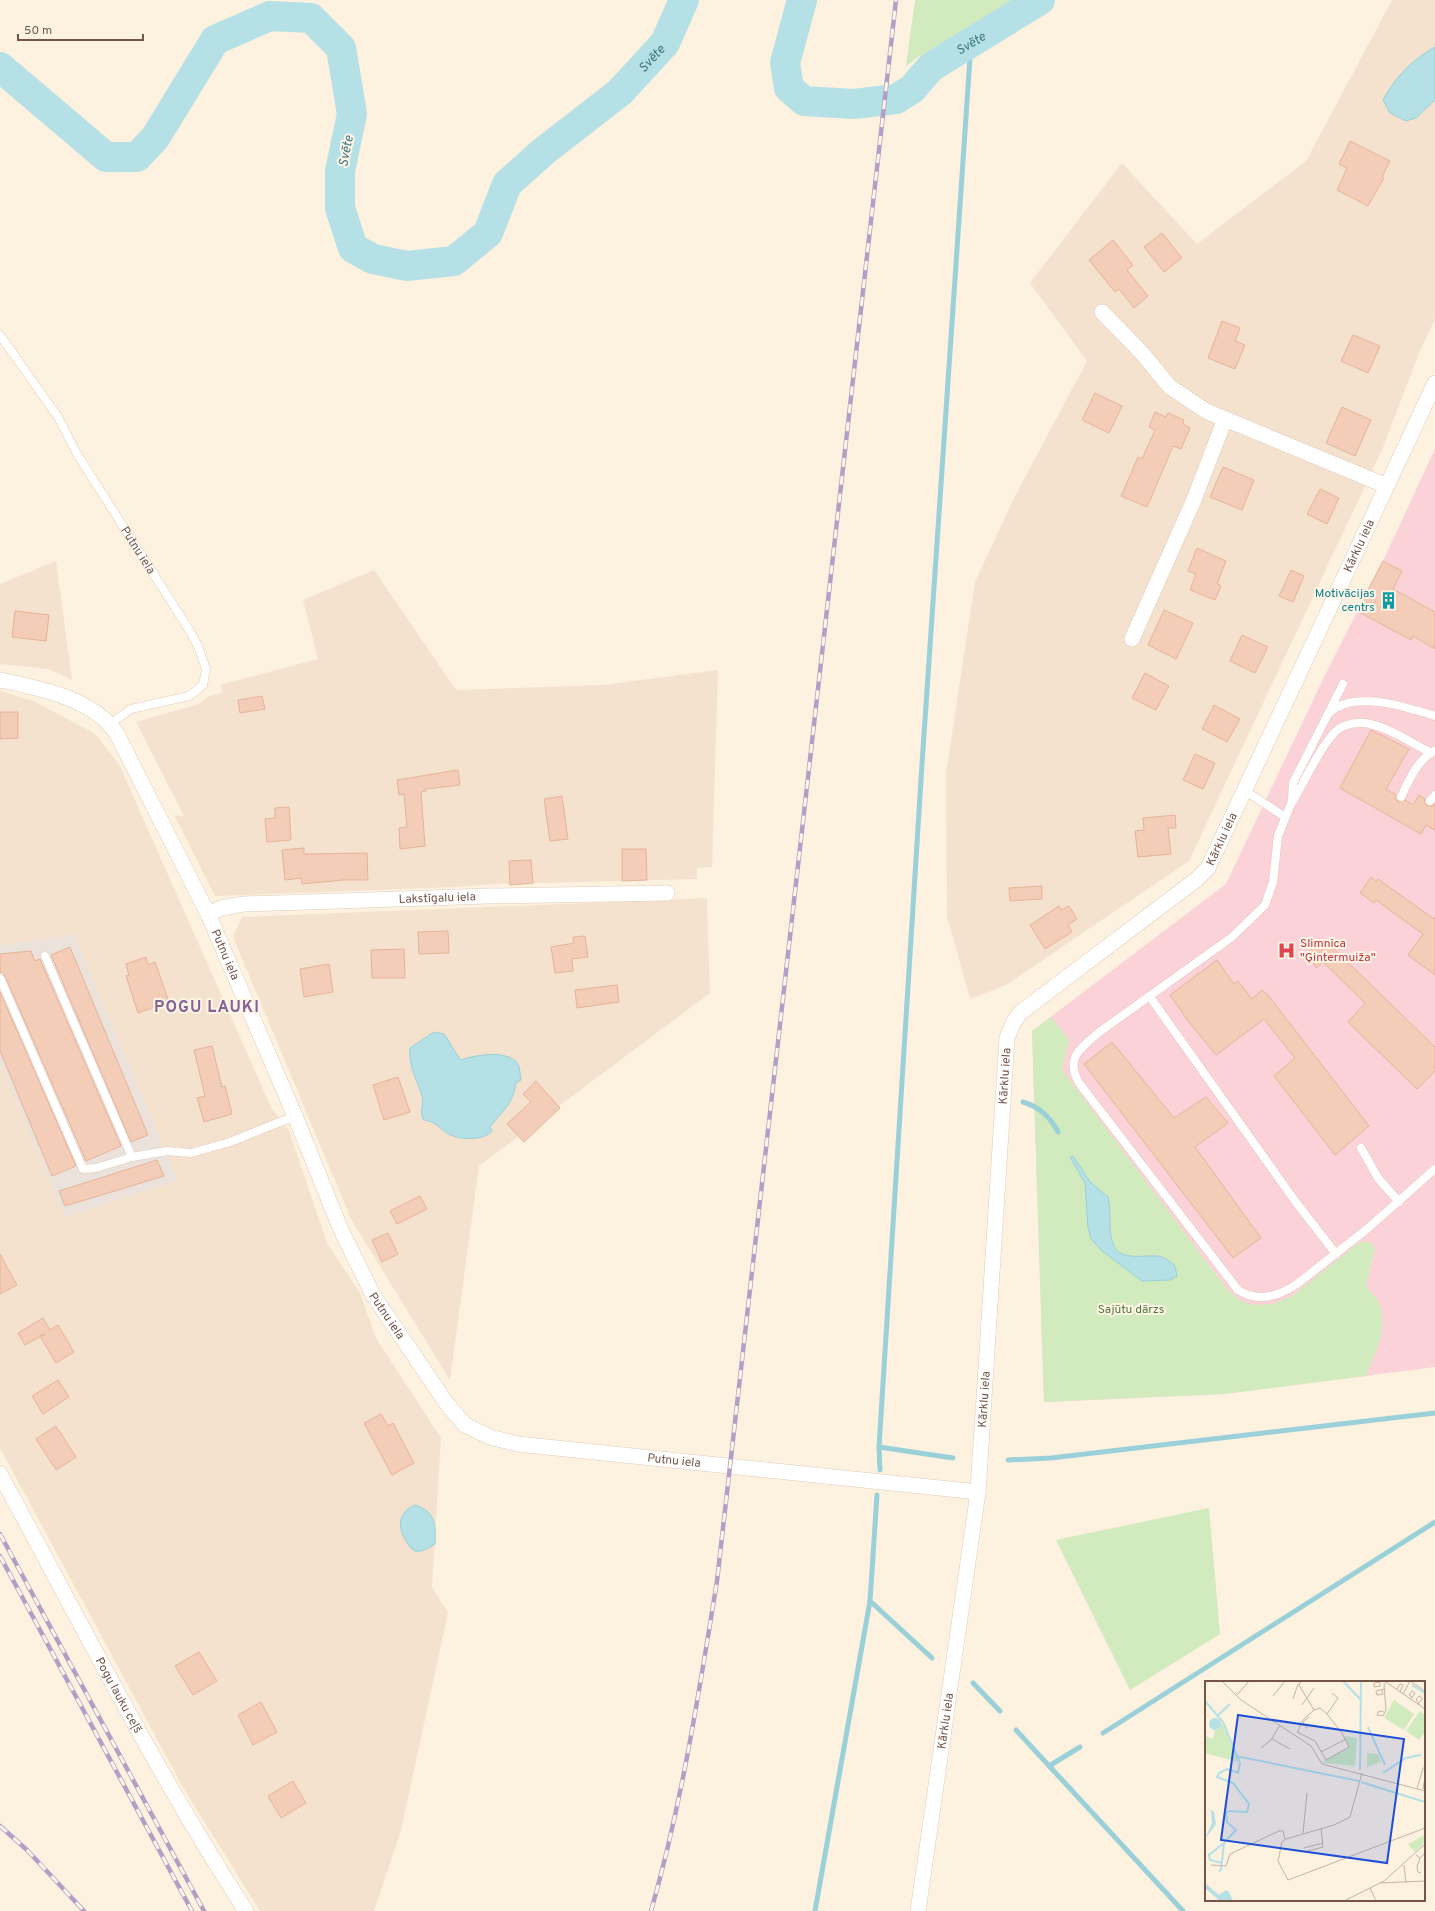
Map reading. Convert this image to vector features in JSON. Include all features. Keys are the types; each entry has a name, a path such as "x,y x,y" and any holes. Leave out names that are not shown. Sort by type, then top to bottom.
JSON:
{"street":[{"path":"1102,312 1141,352 1170,387 1206,411 1387,486"},
{"name":"Kārklu iela","path":"918,1911 978,1492 1007,1038 1013,1023 1020,1013 1197,879 1208,868 1435,383"},
{"path":"1132,639 1193,502 1225,419"},
{"name":"Putnu iela","path":"0,680 36,688 70,699 110,724 117,734 208,914 295,1116 341,1230 374,1295 443,1398 465,1425 490,1436 518,1444 978,1492"},
{"name":"Lakstīgalu iela","path":"208,914 221,908 244,904 488,896 667,893"},
{"name":"Pogu lauku ceļš","path":"0,1474 173,1793 246,1911"}],"lane":[{"name":"Putnu iela","path":"0,335 58,417 77,454 188,628 198,646 206,669 203,685 189,696 131,709 110,724"},
{"path":"1292,801 1293,783 1343,684"},
{"path":"1328,714 1344,703 1356,701 1389,704 1435,716"},
{"path":"1401,797 1410,779 1433,752 1368,723 1357,723 1336,731 1292,801 1285,817 1278,836 1273,882 1265,905 1232,937 1098,1033 1080,1048 1072,1064 1073,1074 1079,1083 1238,1290 1248,1296 1265,1297 1288,1290 1336,1254 1399,1202 1435,1169"},
{"path":"1244,790 1285,817"},
{"path":"45,956 132,1157"},
{"path":"0,978 83,1169 96,1168 132,1157 167,1151 191,1152 230,1142 295,1116"},
{"path":"1150,997 1295,1201 1336,1254"},
{"path":"1361,1148 1378,1178 1399,1202"}],"shaded area":[{"path":"1392,0 1435,0 1435,319 1419,353 1382,450 1189,861 1006,985 970,999 947,916 946,774 975,582 1014,498 1087,361 1030,283 1122,163 1197,244 1306,161"},
{"name":"Slimnīca \"Ģintermuiža\"","path":"1435,449 1435,1367 1224,1394 1044,1402 1032,1031 1226,884 1324,677 1383,561"},
{"path":"56,561 72,680 49,669 0,664 0,584"},
{"path":"374,570 456,690 603,685 718,670 712,867 697,868 697,879 496,884 457,887 215,896 174,815 184,816 136,722 199,704 207,697 222,693 220,685 318,659 303,600"},
{"path":"0,691 33,701 94,733 119,764 271,1107 289,1131 327,1243 360,1293 376,1338 441,1438 432,1587 448,1613 401,1830 374,1911 260,1911 185,1791 0,1448"},
{"path":"707,898 710,993 479,1166 450,1380 352,1221 233,937 242,917"},
{"path":"74,934 178,1181 65,1217 0,1062 0,946"}],"green space":[{"path":"915,0 1017,0 918,57 906,66"},
{"name":"Sajūtu dārzs","path":"1051,1017 1069,1040 1062,1070 1227,1289 1241,1301 1255,1305 1273,1304 1292,1296 1360,1242 1370,1242 1375,1248 1366,1287 1378,1301 1381,1310 1382,1330 1377,1349 1366,1376 1224,1394 1044,1402 1032,1031"},
{"path":"1209,1508 1220,1634 1130,1690 1056,1540"}],"water":[{"path":"1435,47 1435,100 1416,118 1406,121 1390,113 1383,100 1393,83 1405,69 1419,57"},
{"path":"434,1032 444,1034 461,1060 474,1056 491,1054 507,1056 518,1064 521,1080 516,1083 510,1102 490,1127 492,1131 489,1134 479,1138 468,1139 453,1136 445,1132 437,1125 424,1120 422,1117 423,1099 410,1060 410,1048"},
{"path":"1073,1156 1090,1182 1108,1197 1112,1241 1117,1251 1122,1254 1133,1256 1162,1257 1175,1266 1177,1276 1170,1280 1142,1281 1102,1251 1091,1239 1088,1228 1085,1183 1070,1157"},
{"path":"415,1505 427,1511 433,1519 435,1530 435,1544 420,1551 415,1551 412,1549 403,1536 400,1525 402,1516 405,1512"}],"building":[{"path":"1350,141 1390,161 1382,177 1384,178 1368,206 1337,190 1347,168 1339,164"},
{"path":"1162,233 1182,258 1164,272 1144,247"},
{"path":"1113,240 1133,265 1127,270 1148,296 1134,308 1119,289 1115,292 1089,260"},
{"path":"1222,321 1240,328 1235,341 1245,345 1235,369 1208,358"},
{"path":"1353,335 1380,346 1368,373 1341,361"},
{"path":"1095,393 1122,406 1109,433 1082,420"},
{"path":"1342,407 1371,420 1355,456 1326,443"},
{"path":"1155,412 1166,417 1168,413 1184,420 1183,424 1190,428 1181,449 1173,446 1147,507 1121,496 1138,457 1142,459 1155,430 1149,427"},
{"path":"1223,467 1254,480 1242,510 1210,497"},
{"path":"1320,489 1339,498 1327,524 1307,514"},
{"path":"1197,548 1226,561 1217,584 1221,586 1215,600 1190,590 1196,574 1188,571"},
{"name":"Motivācijas centrs","path":"1383,561 1402,571 1393,589 1435,612 1435,649 1413,636 1411,640 1357,611"},
{"path":"1291,570 1304,576 1293,602 1279,596"},
{"path":"1164,610 1193,623 1176,659 1148,645"},
{"path":"15,611 49,615 46,641 12,637"},
{"path":"1242,635 1268,647 1255,673 1230,661"},
{"path":"1145,673 1169,686 1156,710 1132,698"},
{"path":"262,696 265,709 240,713 238,700"},
{"path":"1214,705 1240,719 1227,742 1202,729"},
{"path":"0,712 18,712 18,738 0,739"},
{"path":"1371,730 1409,749 1386,789 1396,795 1396,800 1399,802 1405,800 1413,805 1419,795 1425,799 1425,803 1427,805 1432,806 1435,804 1435,830 1426,825 1421,834 1340,788"},
{"path":"1195,754 1215,763 1203,789 1183,780"},
{"path":"458,770 460,785 425,789 426,791 421,792 425,846 400,849 399,828 407,827 404,794 399,795 397,780"},
{"path":"562,796 568,839 550,841 544,799"},
{"path":"289,807 291,840 267,842 265,819 275,818 275,808"},
{"path":"1175,815 1176,828 1168,828 1171,854 1138,857 1135,831 1144,830 1143,818"},
{"path":"304,848 304,854 367,853 368,880 343,880 302,884 301,878 285,880 282,850"},
{"path":"622,849 646,849 647,880 622,881"},
{"path":"531,860 533,883 510,885 509,861"},
{"path":"1371,877 1376,882 1378,879 1434,919 1435,917 1435,975 1408,955 1423,934 1376,900 1374,903 1360,893"},
{"path":"1042,886 1042,899 1010,901 1009,888"},
{"path":"1059,906 1061,910 1069,906 1077,919 1068,925 1072,932 1045,949 1030,925"},
{"path":"448,931 449,953 419,954 418,932"},
{"path":"585,936 588,957 572,959 573,971 555,973 551,947 574,943 573,937"},
{"path":"1326,941 1435,1047 1435,1071 1417,1089 1348,1022 1365,1003 1323,962 1316,968 1308,952 1319,942 1324,944"},
{"path":"70,947 148,1135 131,1142 51,955"},
{"path":"404,949 405,978 372,978 371,950"},
{"path":"31,951 35,961 40,959 121,1146 86,1161 5,976 0,973 0,954"},
{"path":"146,957 148,965 155,962 169,1002 138,1013 126,976 129,975 126,964"},
{"path":"1217,960 1234,984 1238,981 1252,999 1262,990 1268,995 1369,1126 1335,1155 1274,1076 1295,1058 1264,1019 1216,1055 1188,1021 1170,995"},
{"path":"329,964 333,992 304,997 300,969"},
{"path":"617,985 619,1002 577,1008 575,990"},
{"path":"0,992 76,1166 52,1176 0,1051"},
{"path":"1112,1042 1174,1118 1206,1097 1228,1123 1195,1147 1261,1238 1233,1258 1084,1064"},
{"path":"212,1046 222,1087 225,1086 232,1114 204,1122 197,1098 205,1096 194,1050"},
{"path":"398,1077 410,1112 384,1120 373,1085"},
{"path":"536,1081 560,1108 524,1142 507,1124 531,1102 523,1094"},
{"path":"157,1160 164,1176 65,1206 59,1191"},
{"path":"420,1196 427,1209 397,1224 390,1211"},
{"path":"388,1233 398,1254 382,1262 372,1240"},
{"path":"0,1254 17,1285 0,1294"},
{"path":"43,1318 50,1330 58,1325 74,1352 56,1363 40,1337 25,1345 18,1333"},
{"path":"58,1380 69,1397 43,1414 32,1396"},
{"path":"381,1414 388,1426 393,1423 414,1463 392,1475 364,1423"},
{"path":"56,1426 76,1457 56,1470 36,1439"},
{"path":"199,1652 217,1681 193,1695 175,1666"},
{"path":"261,1702 277,1732 253,1745 238,1715"},
{"path":"293,1781 306,1803 281,1818 268,1796"}],"waterway":[{"name":"Svēte","path":"0,67 106,157 137,157 155,138 215,40 270,16 311,18 341,48 352,114 340,171 340,208 353,248 373,259 407,266 454,261 488,233 507,184 544,151 620,92 665,43 684,0"},
{"name":"Svēte","path":"802,0 785,63 789,88 804,101 854,104 896,99 912,89 931,67 1040,0"},
{"path":"880,1470 879,1447 922,764 971,43"},
{"path":"1023,1102 1044,1113 1058,1132"},
{"path":"1008,1460 1051,1458 1435,1413"},
{"path":"879,1447 953,1458"},
{"path":"815,1911 870,1601 877,1495"},
{"path":"1103,1733 1435,1522"},
{"path":"870,1601 932,1658"},
{"path":"973,1683 1000,1711"},
{"path":"1016,1730 1183,1911"},
{"path":"1049,1766 1080,1747"}],"railway":[{"path":"651,1911 681,1788 717,1581 896,0"},
{"path":"0,1534 204,1911"},
{"path":"0,1556 192,1911"},
{"path":"0,1826 27,1850 84,1911"}],"place":[{"name":"Motivācijas centrs","path":"1388,600"},
{"name":"Slimnīca \"Ģintermuiža\"","path":"1287,950"}],"district":[{"name":"POGU LAUKI","path":"207,1006"}]}
